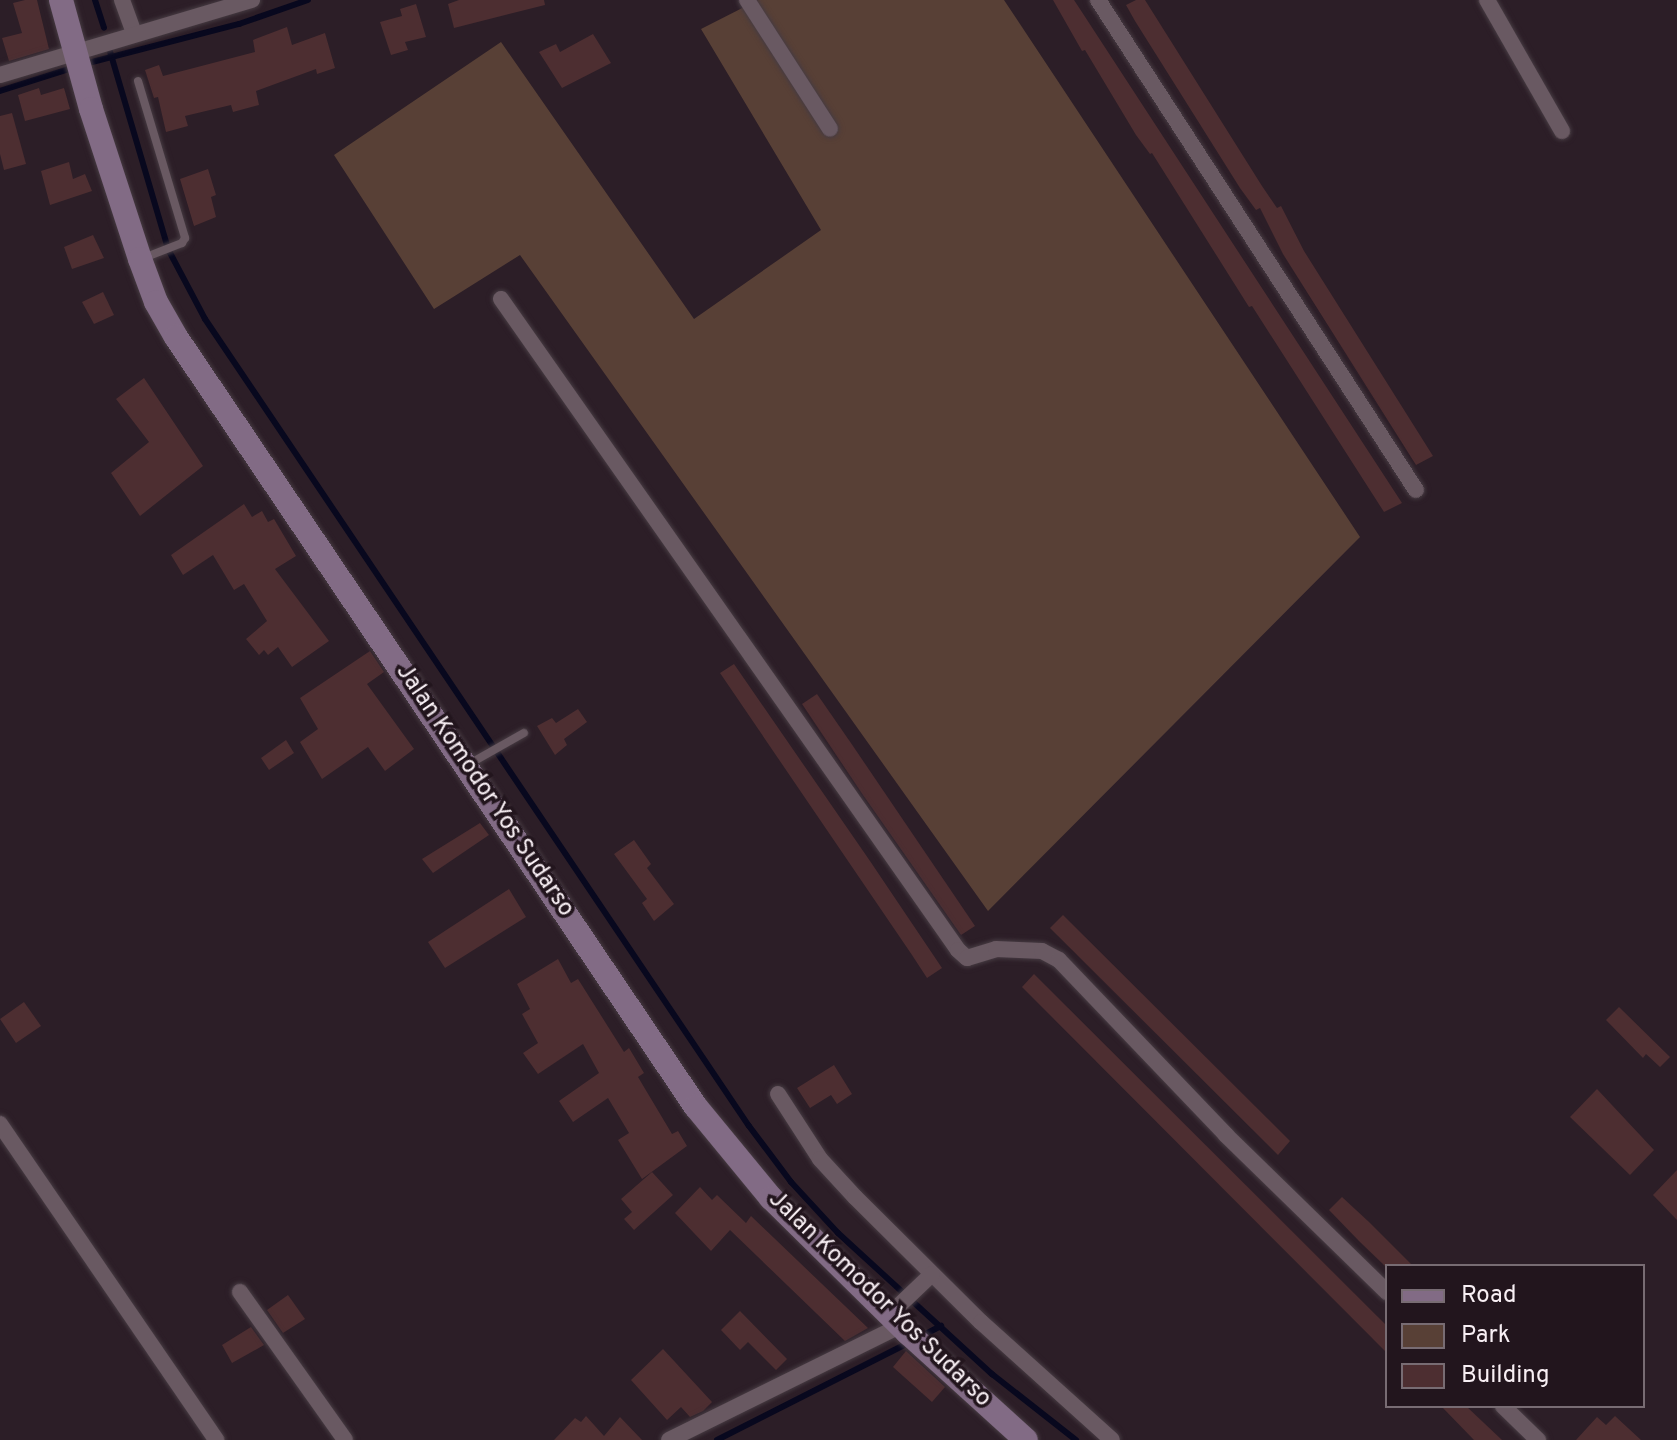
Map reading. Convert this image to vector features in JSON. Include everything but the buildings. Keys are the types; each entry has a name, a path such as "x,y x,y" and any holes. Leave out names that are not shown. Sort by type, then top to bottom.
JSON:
{"street":[{"name":"Jalan Komodor Yos Sudarso","path":"61,0 91,109 148,256 156,302 176,337 475,761 696,1107 771,1198 1026,1440"},
{"path":"122,0 134,33"},
{"path":"0,75 252,0"},
{"path":"747,0 830,129"},
{"path":"1098,0 1416,490"},
{"path":"1487,0 1562,131"},
{"path":"501,299 958,950 967,958 996,949 1042,951 1059,960 1226,1135 1385,1290"},
{"path":"778,1094 820,1159 928,1278 1112,1440"},
{"path":"0,1124 216,1440"},
{"path":"669,1440 905,1325 928,1278"},
{"path":"240,1292 345,1440"},
{"path":"1505,1408 1538,1440"}],"lane":[{"path":"138,81 185,238 148,256"},
{"path":"475,761 524,733"}],"green space":[{"path":"758,0 1004,0 1360,537 988,911 520,255 434,309 334,155 501,42 694,319 821,230 701,29"}],"waterway":[{"path":"95,0 104,28"},
{"path":"92,62 239,24 308,0"},
{"path":"109,48 168,249 205,319 749,1126 791,1182 838,1233 992,1374 1076,1440"},
{"path":"0,91 69,69"},
{"path":"920,1337 941,1326"},
{"path":"717,1440 910,1342"}]}
